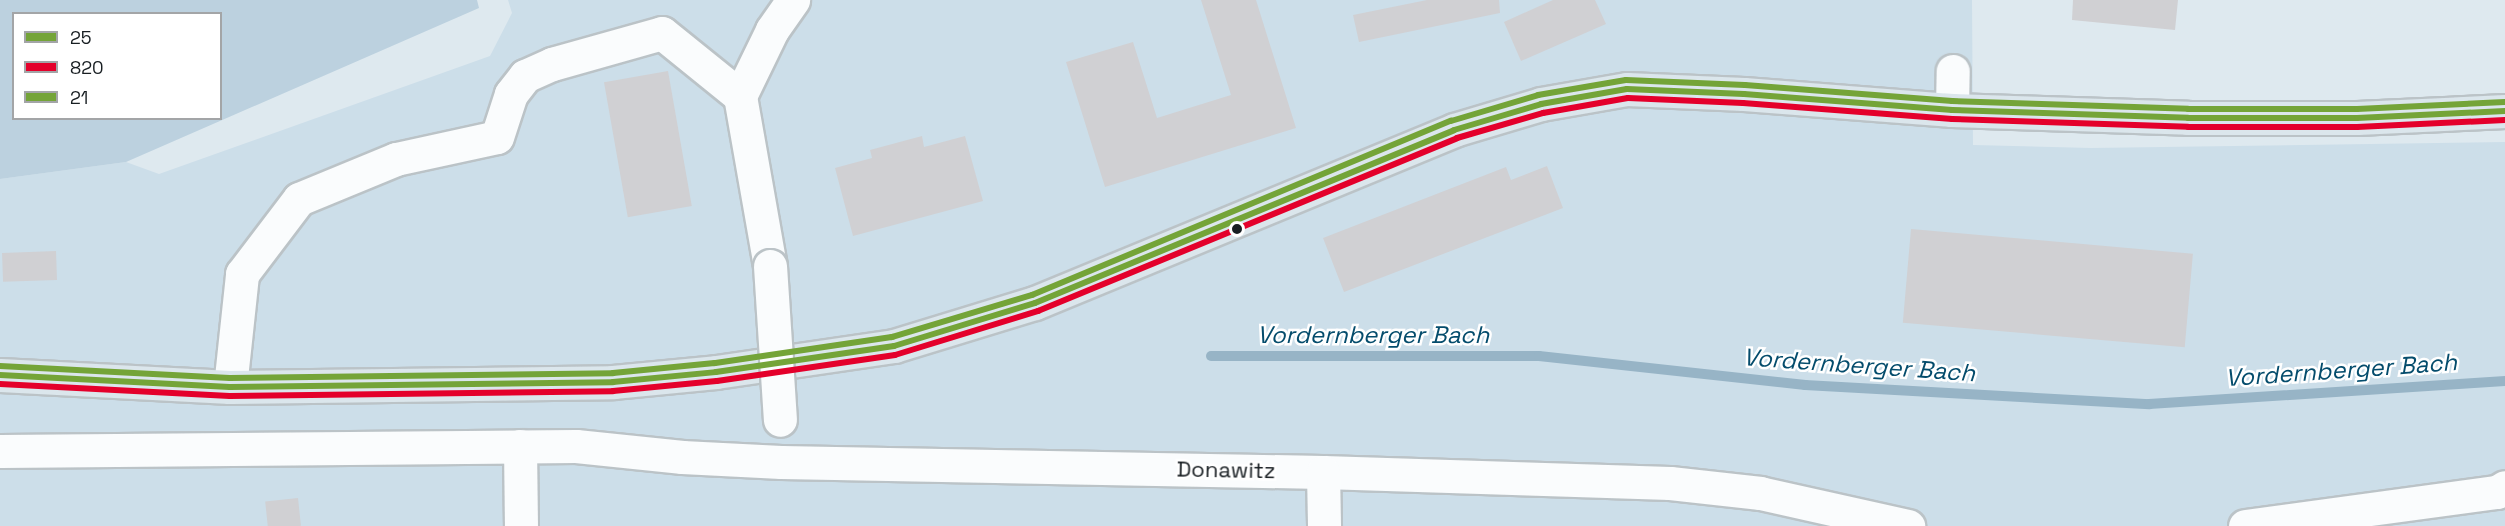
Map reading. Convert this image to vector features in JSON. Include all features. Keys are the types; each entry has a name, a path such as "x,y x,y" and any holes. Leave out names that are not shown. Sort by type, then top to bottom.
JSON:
{"main road":[{"path":"0,375 230,387 614,382 716,372 894,346 1035,303 1454,130 1541,104 1627,89 1744,94 1952,110 2188,118 2334,118 2505,111"}],"lane":[{"path":"782,462 770,266 740,96 772,30 792,0"},
{"path":"230,387 242,274 299,199 396,159 497,137 511,94 525,76 552,64 662,33 740,96"},
{"path":"1952,110 1953,71"},
{"path":"520,446 521,526"},
{"name":"Donawitz","path":"0,451 576,446 682,457 782,462 1323,472 1670,483 1760,493 1908,526"},
{"path":"1323,472 1324,526"},
{"path":"2245,526 2497,492 2505,487"}],"shaded area":[{"path":"0,0 477,0 479,8 126,162 0,179"},
{"path":"508,0 1972,0 1973,145 2091,148 2505,142 2505,526 0,526 0,179 126,162 159,174 490,56 512,13"}],"building":[{"path":"1201,0 1256,0 1296,128 1105,187 1066,62 1133,42 1157,118 1231,95"},
{"path":"1427,0 1499,0 1500,13 1359,42 1353,15"},
{"path":"1553,0 1595,0 1606,24 1521,61 1504,22"},
{"path":"2073,0 2178,0 2175,30 2072,20"},
{"path":"668,71 692,206 628,217 604,82"},
{"path":"922,136 924,147 965,136 983,201 853,236 835,168 872,158 870,150"},
{"path":"1547,166 1563,208 1344,292 1323,238 1506,167 1511,180"},
{"path":"1911,229 2193,254 2185,347 1903,323"},
{"path":"56,251 57,280 3,282 2,253"},
{"path":"298,498 301,526 268,526 265,501"}],"waterway":[{"name":"Vordernberger Bach","path":"1211,356 1539,356 1805,385 2149,404 2505,381"}],"transit line":[{"name":"21","path":"0,366 230,378 613,373 715,363 892,337 1032,295 1451,121 1538,95 1626,80 1745,85 1952,101 2188,109 2357,109 2505,102"},
{"name":"25","path":"0,375 230,387 613,382 716,372 894,346 1035,303 1454,130 1541,104 1627,89 1744,94 1952,110 2188,118 2357,118 2505,111"},
{"name":"820","path":"0,384 230,396 613,391 717,381 895,355 1038,311 1457,138 1543,113 1628,98 1743,103 1952,119 2188,127 2357,127 2505,120"}]}
